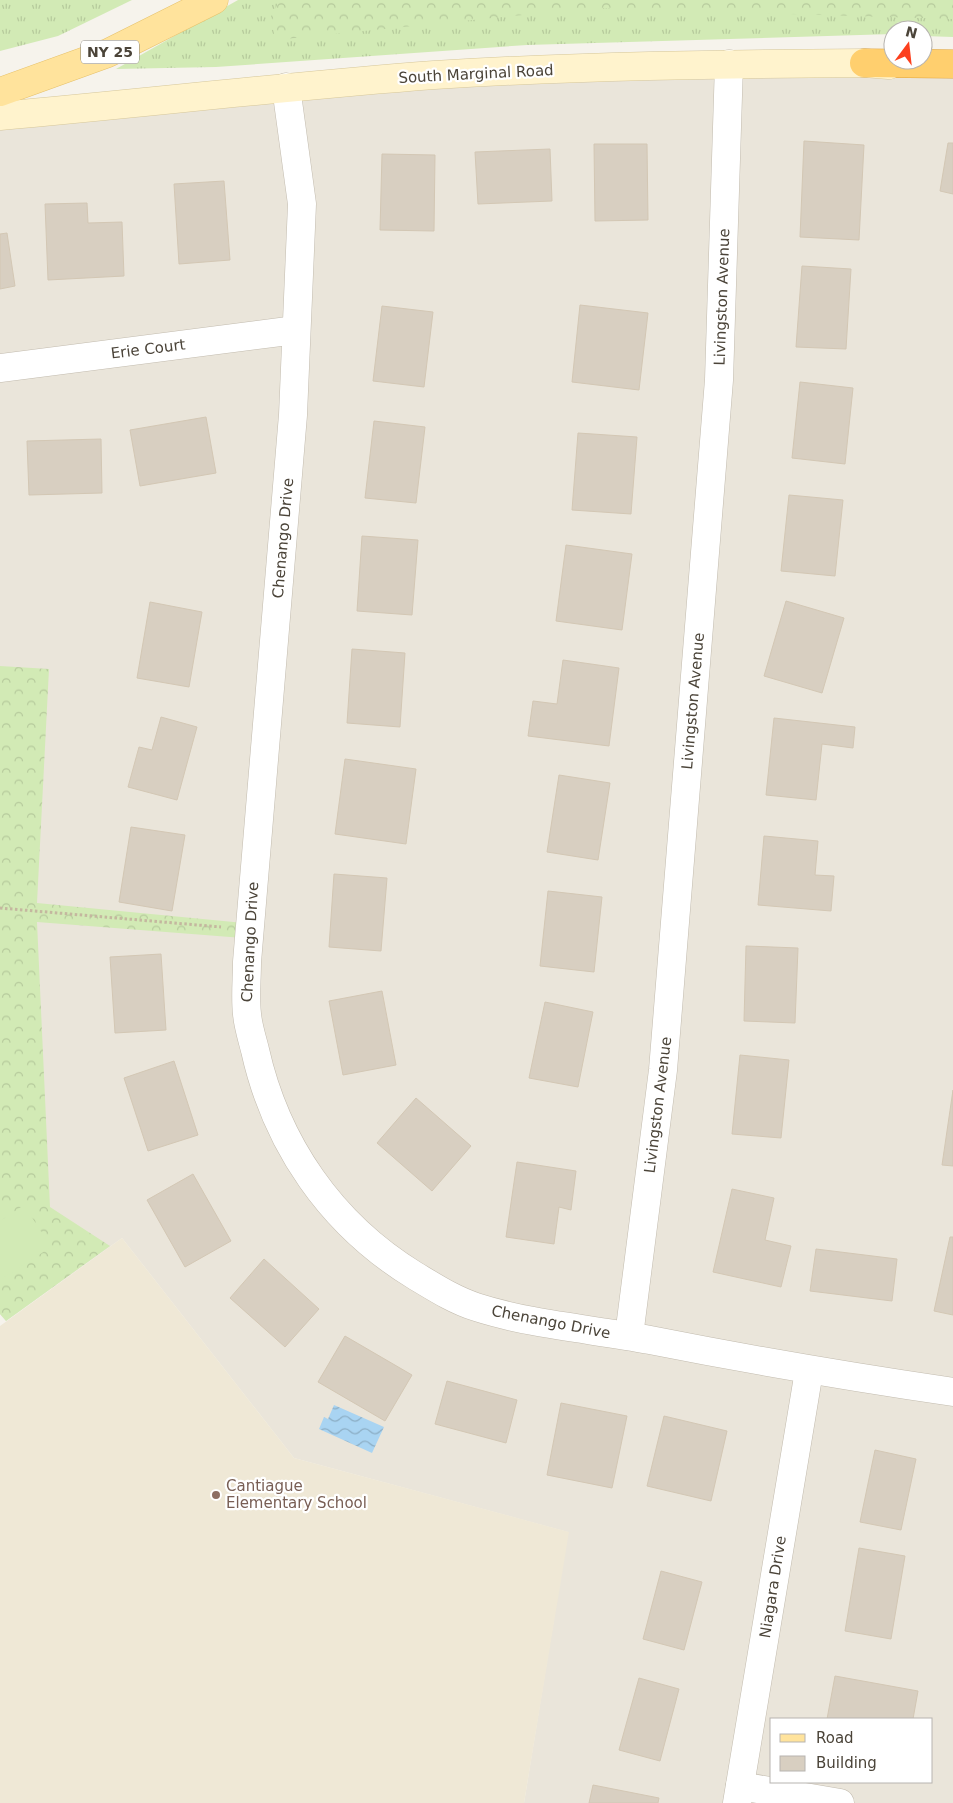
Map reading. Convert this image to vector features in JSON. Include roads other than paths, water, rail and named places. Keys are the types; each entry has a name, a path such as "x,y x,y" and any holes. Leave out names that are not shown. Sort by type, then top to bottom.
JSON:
{"highway":[{"path":"864,63 953,64"}],"main road":[{"name":"NY 25","path":"0,92 108,53 214,0"},
{"name":"South Marginal Road","path":"0,116 286,87 520,71 729,64 864,63 953,69"}],"street":[{"name":"Livingston Avenue","path":"629,1336 664,1070 719,390 729,64"},
{"name":"Chenango Drive","path":"286,87 302,204 293,415 285,529 249,930 247,1015 262,1085 288,1143 315,1187 346,1223 388,1259 436,1288 475,1306 518,1318 629,1336 808,1371 953,1392"},
{"name":"Erie Court","path":"0,368 296,330"},
{"name":"Niagara Drive","path":"738,1794 808,1371"},
{"path":"738,1794 840,1803"}],"water":[{"path":"334,1405 384,1427 372,1453 319,1429 324,1417 328,1419"}],"place":[{"name":"Cantiague Elementary School","path":"216,1495"}]}
